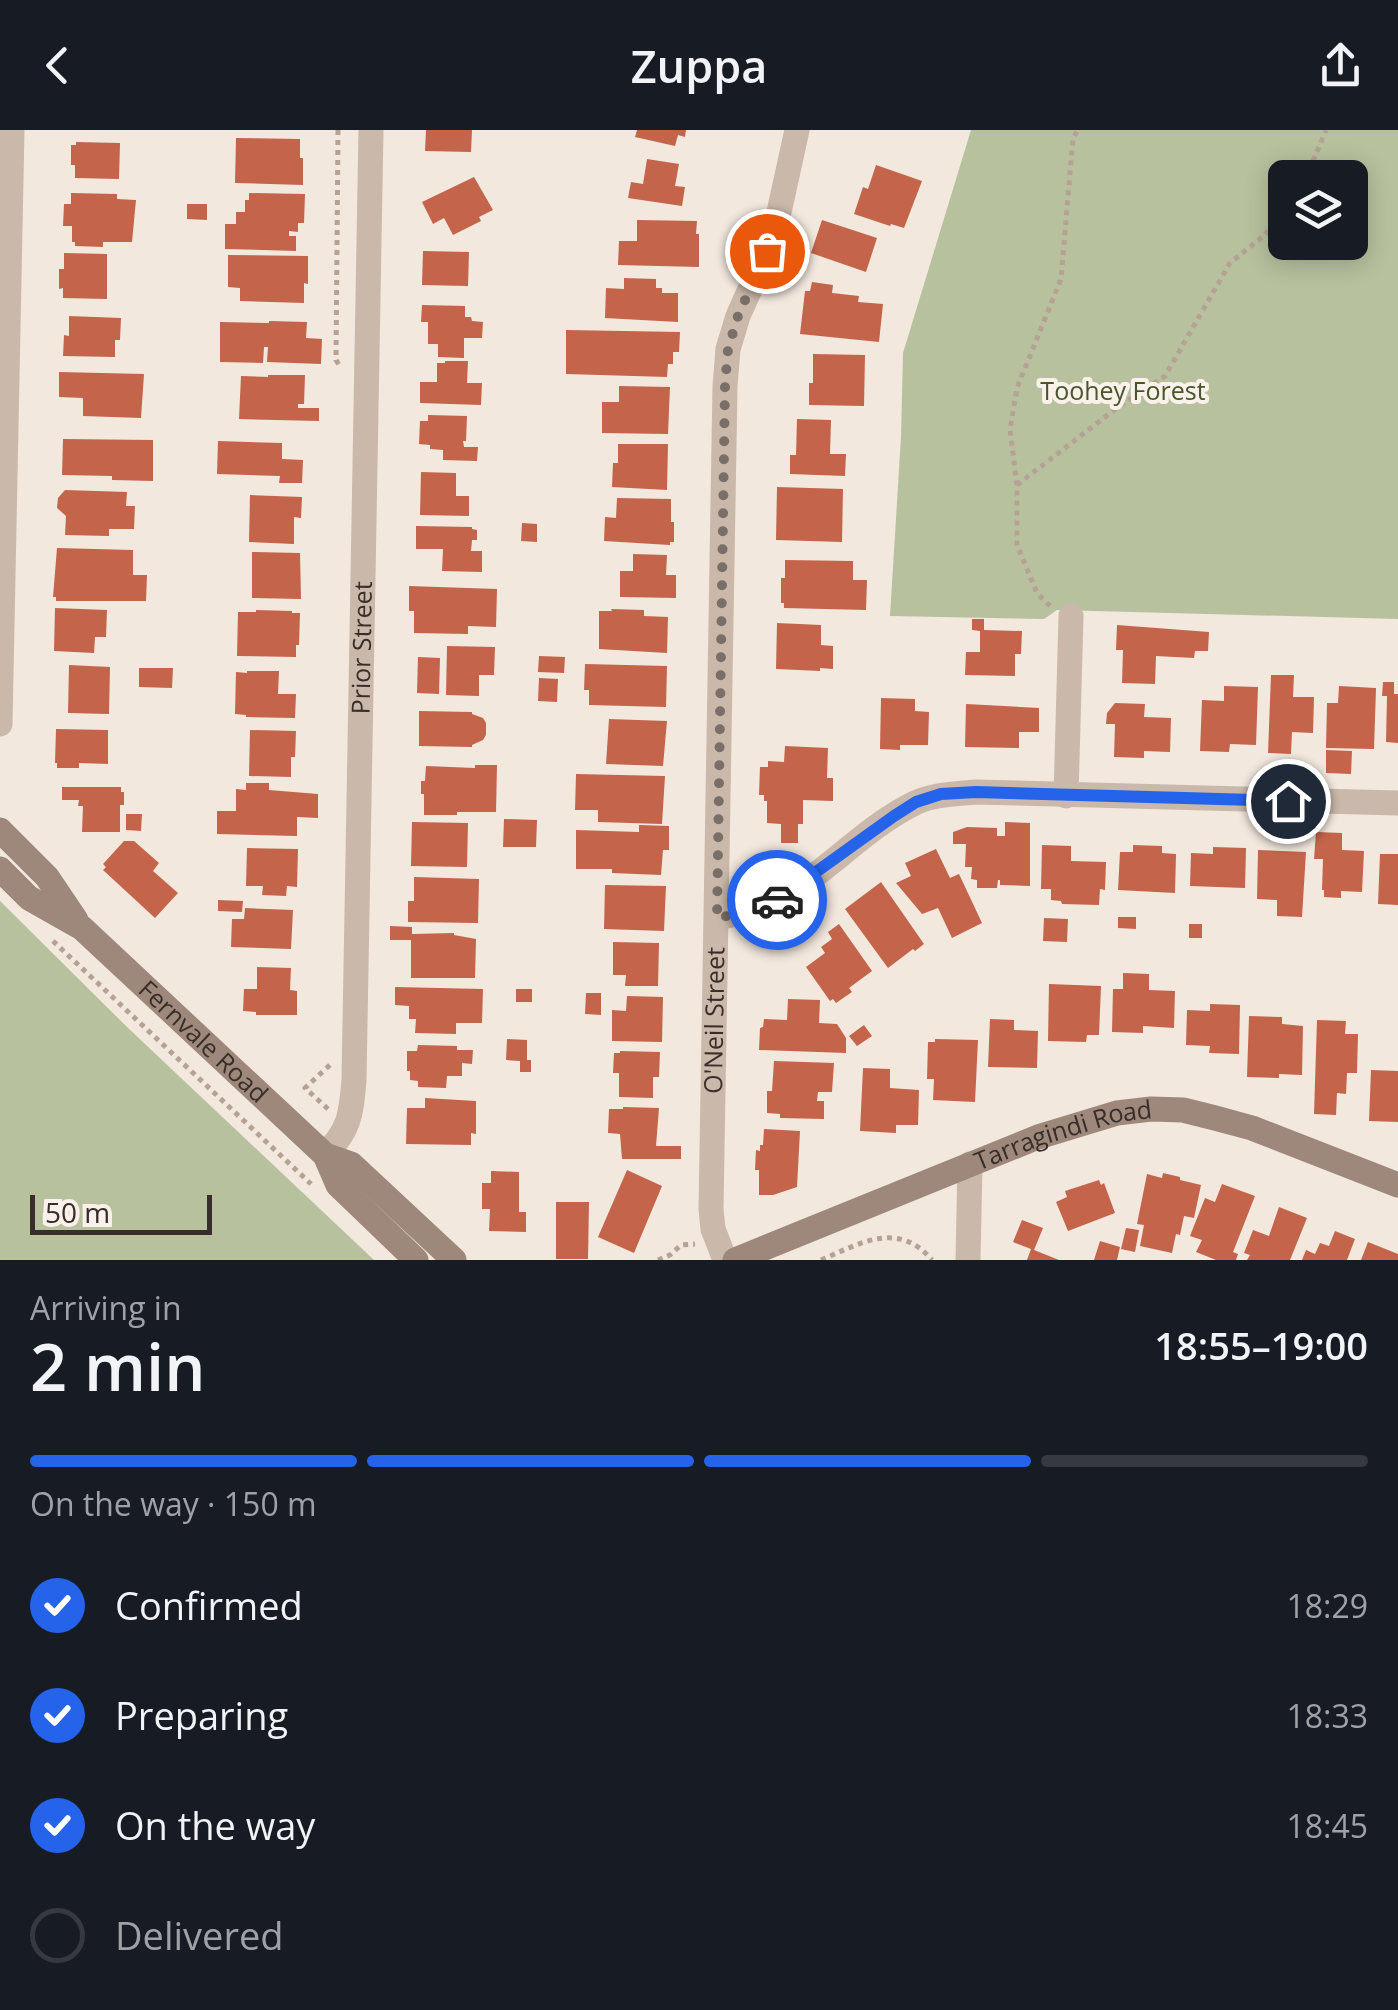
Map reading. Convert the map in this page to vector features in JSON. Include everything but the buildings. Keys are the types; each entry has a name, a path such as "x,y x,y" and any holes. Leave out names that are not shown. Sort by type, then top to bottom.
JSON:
{"street":[{"path":"0,724 12,130"},
{"name":"Prior Street","path":"324,1155 348,1126 354,1080 371,130"},
{"name":"O'Neil Street","path":"726,1260 713,1230 712,1209 725,386 728,349 776,226 797,130"},
{"path":"1066,616 1066,796"},
{"path":"717,918 779,900 894,816 916,802 941,794 1398,803"},
{"name":"Fernvale Road","path":"0,830 47,877 82,928 324,1155 338,1185 416,1260"},
{"name":"Fernvale Road","path":"0,869 29,898 82,928"},
{"name":"Tarragindi Road","path":"735,1260 1052,1132 1117,1113 1183,1110 1252,1128 1398,1185"},
{"name":"Fernvale Road","path":"324,1155 351,1164 454,1260"},
{"path":"968,1260 970,1164"}],"path":[{"path":"1066,616 1036,593 1017,545 1017,485 1010,430 1017,388 1061,279 1073,138 1078,130"},
{"path":"1313,160 1326,130"},
{"path":"1017,485 1118,406 1165,376 1224,271 1268,231"},
{"path":"42,931 322,1194"},
{"path":"294,1089 304,1088"},
{"path":"821,1260 868,1240 890,1236 913,1242 932,1260"},
{"path":"658,1260 681,1245 690,1246"}],"green space":[{"name":"Toohey Forest","path":"971,130 1398,130 1398,619 1057,610 1044,619 890,616 903,353"},
{"path":"0,901 127,1027 374,1260 0,1260"}],"way so far":[{"path":"767,251 738,316 728,349 725,386 717,918 777,900"}],"route":[{"path":"777,900 894,816 916,802 941,794 1288,801"}]}
